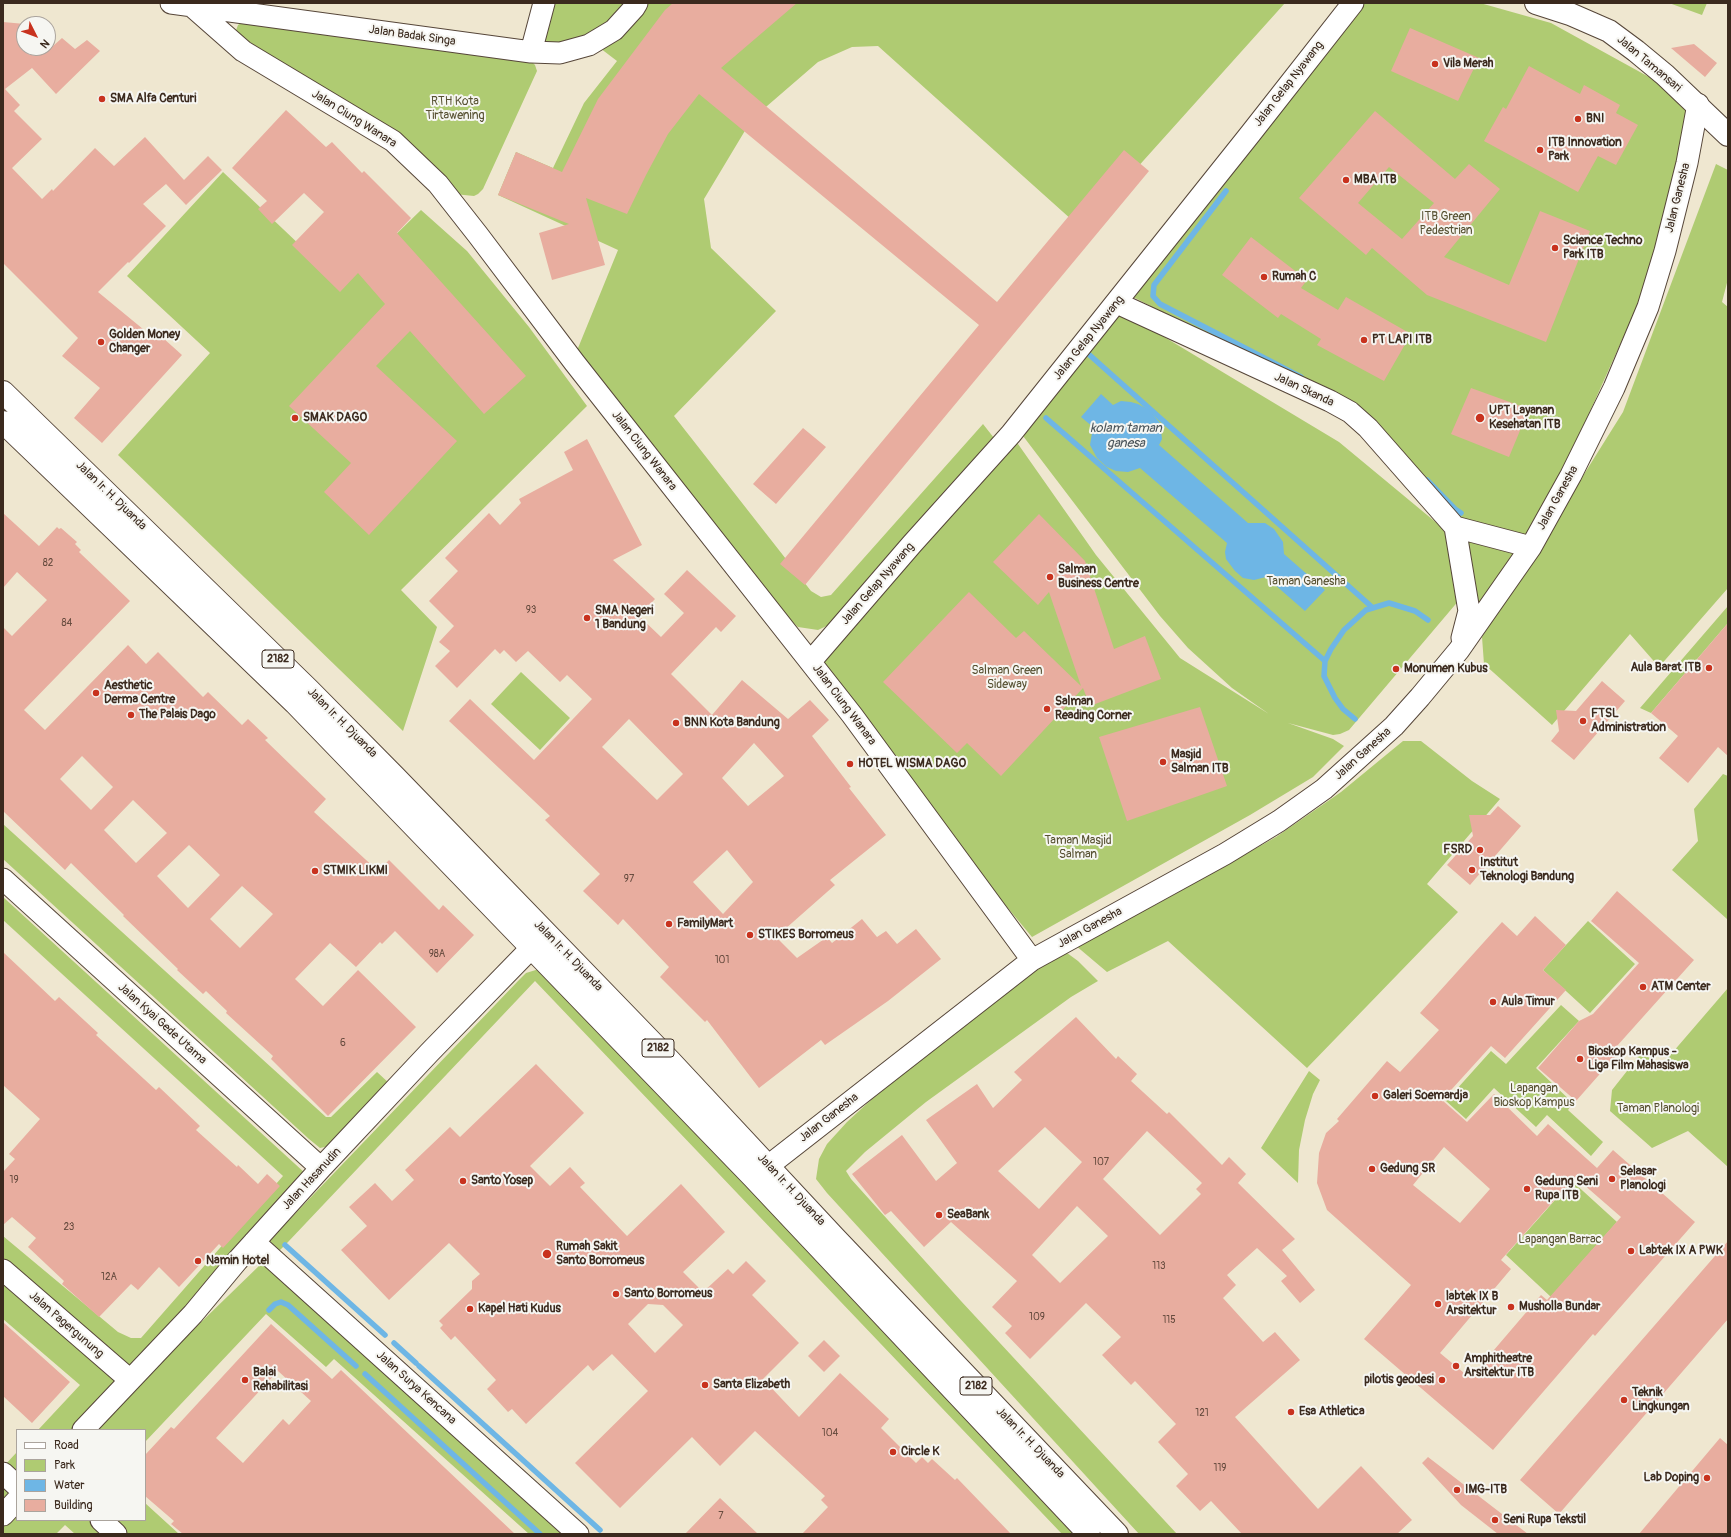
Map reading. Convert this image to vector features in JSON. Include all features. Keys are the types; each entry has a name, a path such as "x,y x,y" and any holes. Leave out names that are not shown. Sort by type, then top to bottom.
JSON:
{"main road":[{"name":"Jalan Tamansari","path":"1536,3 1570,14 1609,31 1636,51 1698,104 1728,135"},
{"name":"Jalan Ir. H. Djuanda","path":"3,392 309,690 539,940"},
{"name":"Jalan Ir. H. Djuanda","path":"3,422 539,940 670,1061 760,1171 1089,1534"},
{"name":"Jalan Ir. H. Djuanda","path":"760,1171 1003,1415 1118,1534"}],"street":[{"name":"Jalan Badak Singa","path":"171,3 531,52 560,53 589,45 614,30 637,3"},
{"path":"531,52 544,3"},
{"name":"Jalan Gelap Nyawang","path":"811,661 912,544 1011,434 1117,303 1353,3"},
{"name":"Jalan Ciung Wanara","path":"193,7 243,51 393,141 438,184 574,362 811,661 1032,960"},
{"name":"Jalan Ganesha","path":"760,1171 1032,960 1225,854 1279,821 1324,789 1394,726 1459,650 1530,547 1571,475 1614,388 1648,307 1665,251 1687,163 1698,104"},
{"name":"Jalan Skanda","path":"1117,303 1330,401 1350,412 1368,428 1454,527"},
{"path":"1459,650 1469,611 1454,527 1530,547"},
{"name":"Jalan Kyai Gede Utama","path":"3,879 321,1168"},
{"name":"Jalan Hasanudin","path":"84,1429 193,1314 254,1242 321,1168 539,940"},
{"name":"Jalan Surya Kencana","path":"254,1242 578,1534"},
{"name":"Jalan Pagergunung","path":"3,1270 130,1380"},
{"path":"3,1473 16,1485"},
{"path":"3,1515 16,1501"},
{"path":"101,1521 116,1534"}],"green space":[{"path":"546,3 631,3 588,42 538,49"},
{"path":"641,3 1285,3 1082,229 878,46 852,47 818,62 752,119 704,199 711,248 776,311 674,416 811,591 821,597 831,595 983,424 994,438 837,621 818,630 798,627 786,616 576,353 618,250 498,195 516,152 553,168 584,103 617,61 596,45"},
{"name":"ITB Green Pedestrian","path":"1355,3 1480,3 1551,23 1698,104 1640,300 1530,545 1460,523 1351,408 1129,295"},
{"path":"1669,3 1707,3 1702,15"},
{"name":"RTH Kota Tirtawening","path":"244,21 531,61 535,65 537,71 483,189 474,196 454,194 239,39 235,33 238,25"},
{"path":"1716,164 1728,170 1728,279 1722,302 1728,307 1728,588 1659,667 1630,634 1552,725 1484,664 1482,637 1623,412"},
{"path":"223,172 343,286 421,210 467,251 529,327 587,406 401,590 437,627 403,731 118,455 210,353 127,276"},
{"path":"1121,311 1339,442 1450,534 1460,599 1349,730 1333,735 1288,723 1333,739 1344,746 1313,777 1250,815 1032,937 892,769 811,661 1011,434 1096,555 1180,658 1269,714 1232,688 1188,648 1160,616 1020,432"},
{"path":"1459,538 1526,547 1475,614"},
{"path":"1728,606 1728,623 1651,713 1640,708"},
{"path":"521,672 570,718 540,750 491,704"},
{"path":"1403,741 1421,741 1472,781 1500,799 1427,884 1458,912 1307,1068 1168,941 1107,972 1075,945 1157,904 1276,837 1341,792"},
{"path":"1723,774 1728,776 1727,919 1672,870 1698,841 1694,809"},
{"path":"3,824 326,1117 331,1117 377,1072 390,1084 329,1146 320,1148 3,859"},
{"path":"3,897 306,1174 130,1376 3,1269 3,1236 118,1332 131,1338 141,1338 283,1176 3,920"},
{"path":"1588,921 1635,964 1590,1013 1543,970"},
{"path":"1063,950 1078,961 1098,981 1071,997 926,1102 865,1152 846,1171 851,1179 961,1301 1177,1534 1139,1534 827,1193 816,1179 819,1159 827,1144 847,1122 872,1099 1022,979"},
{"path":"539,969 546,970 1078,1534 1062,1534 535,981 277,1253 267,1243 518,981 526,973"},
{"name":"Taman Planologi","path":"1728,988 1728,1167 1688,1131 1652,1148 1610,1111 1612,1090 1642,1052 1660,1067"},
{"name":"Lapangan Bioskop Kampus","path":"1561,1005 1579,1021 1536,1068 1573,1103 1568,1110 1603,1142 1591,1156 1547,1115 1536,1127 1494,1088 1466,1119 1446,1101 1491,1051 1506,1064"},
{"path":"1309,1071 1320,1080 1313,1094 1305,1120 1299,1150 1298,1183 1261,1148"},
{"name":"Lapangan Barrac","path":"1572,1181 1617,1222 1551,1297 1506,1255"},
{"path":"262,1263 564,1534 529,1534 334,1359 326,1367 266,1314 146,1441 146,1429 91,1429"},
{"path":"3,1281 126,1381 81,1429 39,1429 80,1385 3,1319"},
{"path":"16,1453 16,1498 3,1512 3,1467"},
{"path":"146,1504 179,1534 118,1534 104,1521 146,1521"},
{"path":"16,1506 16,1521 99,1521 113,1534 75,1534 65,1525 56,1534 3,1534 3,1520"}],"water":[{"name":"kolam taman ganesa","path":"1101,394 1113,405 1121,401 1131,402 1149,410 1160,423 1162,439 1159,445 1248,523 1265,523 1274,529 1283,542 1284,554 1325,590 1305,611 1266,577 1254,580 1243,578 1235,571 1226,559 1225,552 1227,543 1140,468 1128,472 1116,471 1107,467 1097,458 1090,445 1093,427 1081,417"}],"building":[{"path":"673,3 797,3 721,68 997,302 1124,150 1149,171 805,585 780,564 979,325 699,94 668,134 627,214 586,198 605,265 552,280 539,233 569,224 498,195 516,152 562,172 598,99 665,10"},
{"path":"3,22 16,23 16,56 56,56 56,43 62,38 75,49 87,40 100,51 56,94 32,68 5,89 20,105 14,111 42,139 12,168 42,199 52,189 53,191 95,148 114,166 145,137 184,180 208,156 222,170 186,205 166,184 143,204 166,226 98,292 149,334 153,329 182,355 102,443 74,418 100,388 62,356 78,338 3,263"},
{"name":"Vila Merah","path":"1410,28 1479,58 1458,101 1391,71"},
{"path":"1694,44 1717,63 1705,77 1671,48"},
{"path":"1529,66 1580,94 1584,85 1620,105 1616,113 1638,125 1616,165 1598,156 1578,192 1484,141 1503,107 1506,109"},
{"path":"286,110 326,147 332,142 362,173 364,171 411,218 397,233 526,376 484,414 410,331 376,366 457,441 369,535 324,492 351,463 289,406 385,304 358,273 340,292 292,245 324,212 304,193 272,224 258,209 267,201 232,168"},
{"path":"1375,111 1455,179 1469,164 1500,189 1444,257 1509,285 1540,211 1590,231 1546,342 1427,295 1372,248 1366,255 1299,198","holes":["1389,167 1434,203 1402,239 1358,203"]},
{"path":"1251,237 1307,280 1301,288 1338,310 1346,297 1411,334 1384,381 1317,345 1321,339 1281,314 1278,318 1222,275"},
{"path":"1471,388 1529,409 1509,457 1451,434"},
{"path":"803,428 826,447 776,504 753,484"},
{"path":"587,439 642,545 613,560 655,599 639,616 661,637 684,613 664,594 687,570 736,616 721,632 716,627 671,674 712,715 742,680 788,719 810,700 829,720 812,736 851,787 849,788 886,835 830,880 835,885 776,937 797,958 827,937 832,943 862,919 877,937 886,931 897,944 916,929 941,959 888,1001 825,1045 821,1040 759,1088 707,1020 705,1022 660,977 669,967 623,919 618,925 583,891 600,874 545,820 550,816 449,721 470,699 534,760 592,699 567,675 560,682 528,651 516,662 504,650 500,654 495,649 457,688 435,666 450,651 439,642 454,626 429,601 458,571 445,558 489,513 500,525 521,503 519,499 573,470 564,452","holes":["629,719 683,774 657,800 602,747","754,743 784,776 748,806 722,778","727,850 753,882 723,914 693,882"]},
{"path":"3,513 39,546 57,527 59,529 61,528 77,542 75,544 81,550 79,552 130,601 24,710 45,730 128,645 146,664 158,652 203,697 208,692 242,725 248,719 268,738 265,740 326,799 314,812 378,871 389,860 439,910 443,905 474,935 437,973 395,931 382,944 380,942 356,967 330,943 295,979 323,1006 358,970 416,1027 328,1116 271,1059 273,1056 226,1013 227,1011 206,991 203,994 177,970 178,969 71,863 65,870 3,811 3,627 12,636 47,600 17,572 3,588","holes":["82,756 113,787 91,810 60,779","133,800 167,833 136,863 104,830","189,845 220,875 188,908 157,876","242,886 273,914 240,948 210,919"]},
{"path":"1039,514 1085,561 1114,649 1145,636 1161,679 1090,706 1083,688 1001,776 967,743 957,753 883,682 969,592 1016,638 1024,631 1081,686 1049,592 1038,605 993,562"},
{"name":"Aula Barat ITB","path":"1728,623 1728,756 1718,747 1688,783 1659,758 1678,736 1651,713"},
{"name":"FTSL Administration","path":"1602,681 1625,701 1574,760 1551,741 1559,731 1556,710 1576,711"},
{"name":"Masjid Salman ITB","path":"1200,707 1227,786 1127,821 1099,737"},
{"name":"FSRD","path":"1498,806 1521,826 1470,885 1447,865 1473,836 1469,815 1490,815"},
{"name":"ATM Center","path":"1617,891 1694,960 1617,1046 1621,1050 1576,1101 1538,1068 1579,1021 1593,1014 1639,963 1591,921"},
{"path":"1535,916 1566,945 1543,970 1566,990 1505,1058 1491,1046 1442,1100 1467,1122 1494,1094 1537,1136 1548,1124 1597,1168 1613,1150 1695,1222 1595,1336 1593,1334 1493,1450 1364,1339 1411,1285 1327,1210 1317,1183 1319,1153 1326,1133 1339,1121 1337,1119 1387,1061 1400,1072 1439,1030 1420,1013 1502,922 1517,936","holes":["1444,1147 1490,1189 1460,1223 1413,1185","1575,1177 1621,1217 1547,1300 1541,1295 1470,1378 1440,1353 1511,1269 1501,1260"]},
{"path":"3,952 55,1001 59,997 98,1033 96,1035 156,1090 159,1087 200,1126 196,1130 237,1167 238,1165 258,1184 267,1174 280,1186 223,1248 219,1244 179,1287 159,1267 138,1290 131,1284 99,1317 62,1284 64,1281 28,1247 36,1238 12,1217 3,1225 3,1172 15,1159 9,1154 40,1119 3,1085"},
{"path":"1076,1017 1116,1059 1118,1056 1137,1074 1131,1081 1167,1114 1169,1112 1222,1165 1229,1157 1246,1174 1238,1183 1295,1239 1282,1250 1315,1290 1300,1303 1281,1281 1287,1276 1257,1248 1227,1275 1236,1285 1223,1298 1263,1342 1275,1332 1300,1360 1235,1417 1318,1509 1361,1466 1412,1520 1397,1534 1242,1534 1211,1501 1200,1511 1176,1486 1188,1474 1158,1442 1176,1424 1135,1381 1131,1385 1102,1355 1121,1337 1086,1303 1030,1359 1005,1333 1012,1326 992,1307 1017,1281 951,1222 924,1247 891,1211 885,1215 852,1174 902,1135 936,1181 957,1163 926,1120 977,1084 993,1108 1022,1080 1014,1072","holes":["1045,1127 1082,1162 1039,1209 998,1171","1147,1131 1202,1183 1196,1189 1201,1194 1160,1235 1103,1179","1077,1206 1108,1236 1060,1283 1032,1255"]},
{"path":"536,1064 584,1113 530,1166 550,1186 570,1167 585,1183 580,1187 627,1236 681,1184 725,1232 683,1272 703,1292 728,1269 733,1274 746,1261 766,1281 752,1295 799,1343 763,1379 799,1417 840,1373 889,1419 881,1428 916,1463 922,1457 928,1463 932,1459 955,1480 957,1478 1011,1534 802,1534 828,1507 821,1500 825,1496 755,1431 720,1466 692,1437 620,1508 575,1463 648,1391 612,1354 593,1371 588,1365 526,1424 512,1409 508,1412 487,1389 496,1380 455,1336 451,1340 440,1328 443,1325 439,1321 472,1289 472,1281 480,1274 449,1243 389,1300 341,1250 367,1226 349,1207 375,1183 392,1201 414,1180 405,1170 450,1127 460,1137","holes":["648,1304 663,1305 683,1325 655,1353 628,1324"]},
{"name":"Teknik Lingkungan","path":"1728,1241 1728,1319 1559,1514 1520,1480"},
{"path":"3,1322 70,1382 32,1423 3,1396"},
{"path":"271,1324 332,1379 341,1370 515,1534 183,1534 171,1524 174,1521 146,1497 146,1454 171,1427 174,1429","holes":["278,1371 311,1401 289,1425 283,1419 243,1463 216,1438"]},
{"path":"824,1340 840,1356 824,1372 808,1356"},
{"name":"Lab Doping","path":"1720,1438 1728,1445 1728,1534 1639,1534"},
{"path":"1428,1457 1528,1534 1498,1534 1461,1505 1422,1463"},
{"path":"720,1498 758,1534 685,1534"}],"waterway":[{"path":"1226,191 1154,285 1153,296 1160,304 1301,377"},
{"path":"1084,350 1373,608"},
{"path":"1046,418 1325,661"},
{"path":"1427,480 1455,509 1461,513"},
{"path":"1355,719 1343,709 1335,698 1324,676 1325,661 1344,630 1366,610 1389,603 1415,611 1428,620"},
{"path":"285,1245 385,1335"},
{"path":"269,1310 275,1304 281,1302 288,1305 356,1366"},
{"path":"394,1343 416,1363"},
{"path":"419,1366 600,1530"},
{"path":"365,1374 540,1534"}],"place":[{"name":"Vila Merah","path":"1435,64"},
{"name":"SMA Alfa Centuri","path":"102,99"},
{"name":"BNI","path":"1578,119"},
{"name":"ITB Innovation Park","path":"1540,150"},
{"name":"MBA ITB","path":"1346,180"},
{"name":"Science Techno Park ITB","path":"1555,248"},
{"name":"Rumah C","path":"1264,277"},
{"name":"PT LAPI ITB","path":"1364,340"},
{"name":"Golden Money Changer","path":"101,342"},
{"name":"SMAK DAGO","path":"295,418"},
{"name":"UPT Layanan Kesehatan ITB","path":"1480,418"},
{"name":"Salman Business Centre","path":"1050,577"},
{"name":"SMA Negeri 1 Bandung","path":"587,618"},
{"name":"Aula Barat ITB","path":"1709,668"},
{"name":"Monumen Kubus","path":"1396,669"},
{"name":"Aesthetic Derma Centre","path":"96,693"},
{"name":"Salman Reading Corner","path":"1047,709"},
{"name":"The Palais Dago","path":"131,715"},
{"name":"FTSL Administration","path":"1583,721"},
{"name":"BNN Kota Bandung","path":"676,723"},
{"name":"Masjid Salman ITB","path":"1163,762"},
{"name":"HOTEL WISMA DAGO","path":"850,764"},
{"name":"FSRD","path":"1480,850"},
{"name":"Institut Teknologi Bandung","path":"1472,870"},
{"name":"STMIK LIKMI","path":"315,871"},
{"name":"FamilyMart","path":"669,924"},
{"name":"STIKES Borromeus","path":"750,935"},
{"name":"ATM Center","path":"1643,987"},
{"name":"Aula Timur","path":"1493,1002"},
{"name":"Bioskop Kampus - Liga Film Mahasiswa","path":"1580,1059"},
{"name":"Galeri Soemardja","path":"1375,1096"},
{"name":"Gedung SR","path":"1372,1169"},
{"name":"Selasar Planologi","path":"1612,1179"},
{"name":"Santo Yosep","path":"463,1181"},
{"name":"Gedung Seni Rupa ITB","path":"1527,1189"},
{"name":"SeaBank","path":"939,1215"},
{"name":"Labtek IX A PWK","path":"1631,1251"},
{"name":"Rumah Sakit Santo Borromeus","path":"547,1254"},
{"name":"Namin Hotel","path":"198,1261"},
{"name":"Santo Borromeus","path":"616,1294"},
{"name":"labtek IX B Arsitektur","path":"1438,1304"},
{"name":"Musholla Bundar","path":"1511,1307"},
{"name":"Kapel Hati Kudus","path":"470,1309"},
{"name":"Amphitheatre Arsitektur ITB","path":"1456,1366"},
{"name":"Balai Rehabilitasi","path":"245,1380"},
{"name":"pilotis geodesi","path":"1442,1380"},
{"name":"Santa Elizabeth","path":"705,1385"},
{"name":"Teknik Lingkungan","path":"1624,1400"},
{"name":"Esa Athletica","path":"1291,1412"},
{"name":"Circle K","path":"893,1452"},
{"name":"Lab Doping","path":"1707,1478"},
{"name":"IMG-ITB","path":"1457,1490"},
{"name":"Seni Rupa Tekstil","path":"1495,1520"}],"park label":[{"name":"Taman Ganesha","path":"1306,582"},
{"name":"Salman Green Sideway","path":"1007,678"},
{"name":"Taman Masjid Salman","path":"1078,848"}]}
